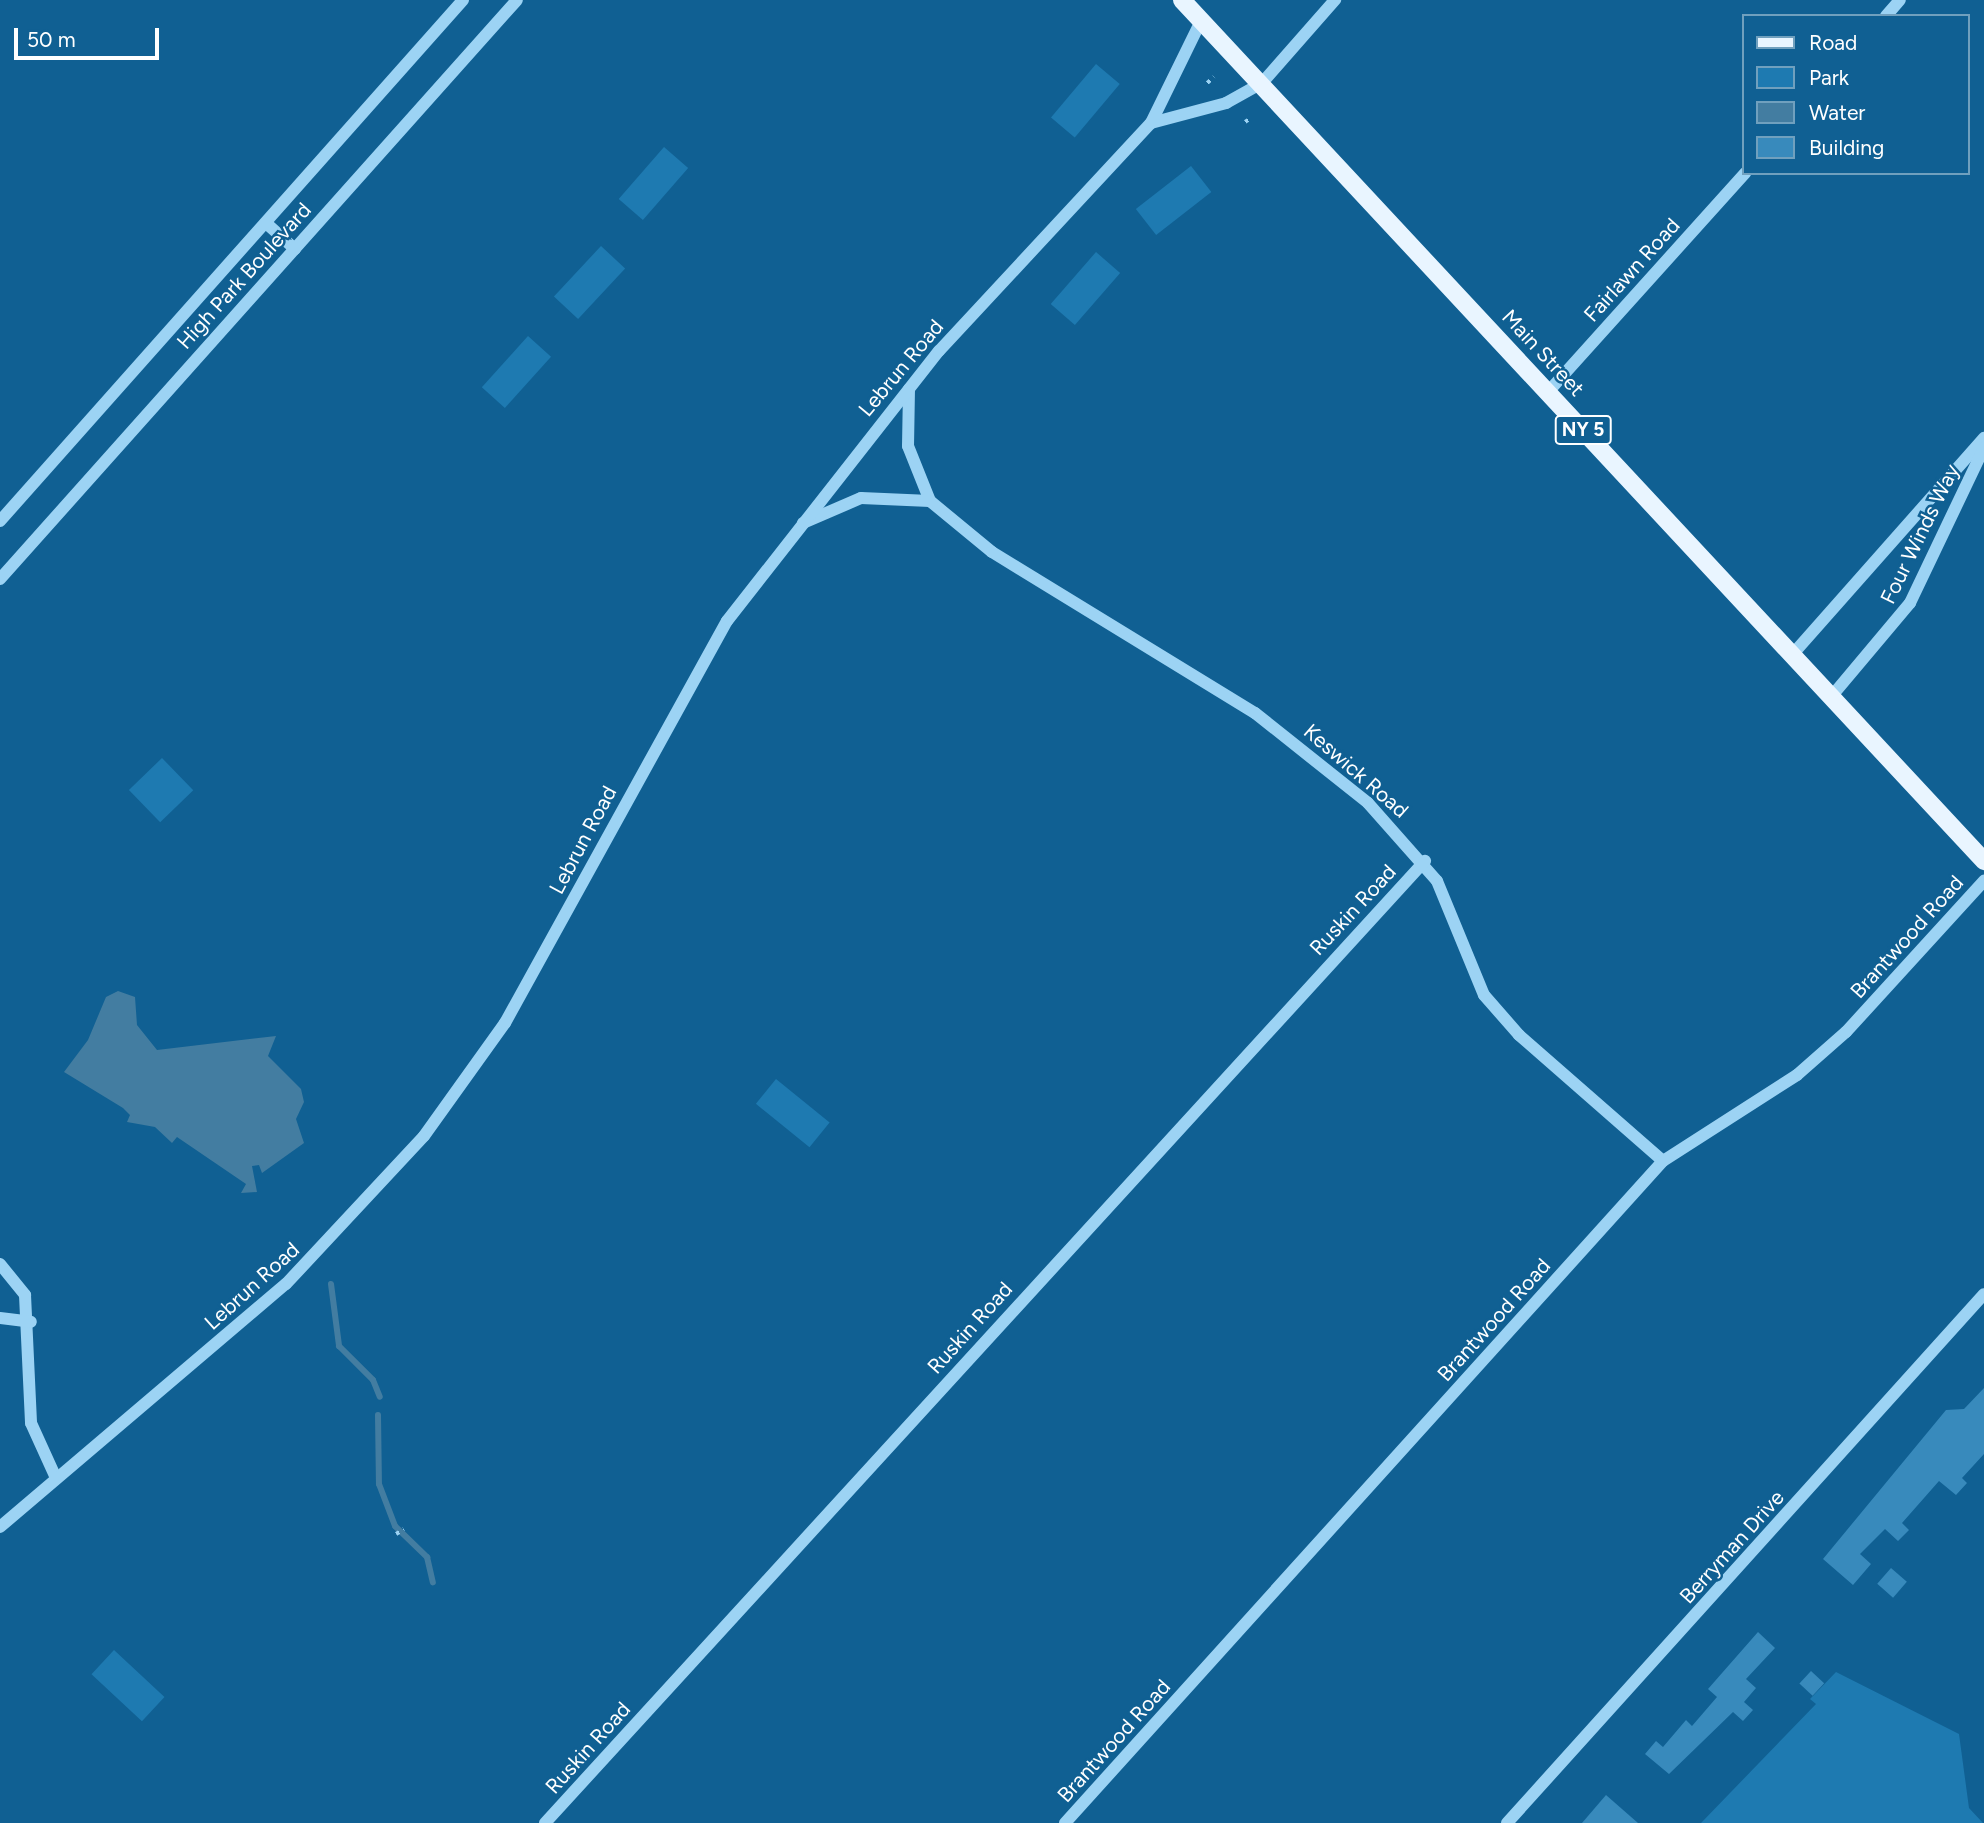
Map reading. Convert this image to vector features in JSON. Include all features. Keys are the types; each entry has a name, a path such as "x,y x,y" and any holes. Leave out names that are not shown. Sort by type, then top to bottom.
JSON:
{"main road":[{"name":"Main Street","path":"1182,0 1984,861"}],"street":[{"name":"High Park Boulevard","path":"0,521 463,0"},
{"name":"High Park Boulevard","path":"0,579 517,0"},
{"path":"1151,123 1226,103 1262,83 1335,0"},
{"path":"1888,14 1900,0"},
{"name":"Lebrun Road","path":"0,1527 55,1476 286,1284 424,1136 505,1023 727,621 797,526 909,386 1151,123 1201,21"},
{"name":"Fairlawn Road","path":"1548,392 1743,175"},
{"path":"266,223 295,249"},
{"name":"Keswick Road","path":"909,386 908,446 930,501 992,552 1309,751 1424,862 1484,995 1519,1035 1663,1161"},
{"name":"Four Winds Way","path":"1792,655 1984,438"},
{"name":"Four Winds Way","path":"1831,697 1905,611 1984,448"},
{"path":"797,526 861,498 930,501"},
{"name":"Ruskin Road","path":"545,1823 1424,862"},
{"name":"Brantwood Road","path":"1065,1823 1663,1161 1797,1075 1846,1032 1984,881"},
{"path":"0,1264 25,1295 31,1322 31,1423 55,1476"},
{"name":"Berryman Drive","path":"1507,1823 1984,1294"},
{"path":"0,1318 31,1322"}],"path":[{"path":"1207,83 1214,77"},
{"path":"1245,122 1251,118"},
{"path":"396,1534 404,1529"}],"green space":[{"path":"1096,64 1120,84 1075,138 1051,118"},
{"path":"664,147 688,168 643,220 619,199"},
{"path":"1191,166 1211,192 1156,235 1136,209"},
{"path":"601,246 625,269 578,319 554,296"},
{"path":"1096,252 1120,273 1075,325 1051,304"},
{"path":"528,336 551,357 505,408 482,387"},
{"path":"162,758 193,790 160,822 129,790"},
{"path":"776,1079 830,1122 809,1147 756,1104"},
{"path":"114,1650 164,1697 142,1721 91,1674"},
{"path":"1836,1672 1959,1734 1969,1808 1983,1823 1701,1823 1816,1704 1810,1699"}],"water":[{"path":"118,991 135,997 137,1025 157,1050 276,1036 268,1056 301,1089 304,1102 296,1119 304,1143 262,1173 259,1165 252,1166 257,1192 241,1193 246,1184 177,1137 172,1143 155,1127 127,1122 130,1115 123,1108 64,1072 88,1040 106,997"}],"building":[{"path":"1984,1388 1984,1454 1962,1478 1967,1483 1956,1495 1939,1481 1902,1523 1909,1530 1898,1541 1885,1529 1860,1554 1871,1564 1853,1585 1823,1559 1946,1410 1964,1409"},
{"path":"1891,1568 1907,1582 1893,1598 1877,1584"},
{"path":"1758,1632 1775,1648 1746,1679 1756,1688 1744,1702 1753,1710 1743,1721 1733,1712 1669,1774 1645,1754 1656,1741 1663,1747 1686,1720 1692,1726 1717,1697 1708,1689"},
{"path":"1811,1671 1824,1683 1813,1696 1799,1683"},
{"path":"1606,1795 1638,1823 1582,1823"}],"waterway":[{"path":"331,1284 339,1346 373,1380 380,1397"},
{"path":"378,1415 379,1484 395,1526 427,1557 433,1582"}]}
